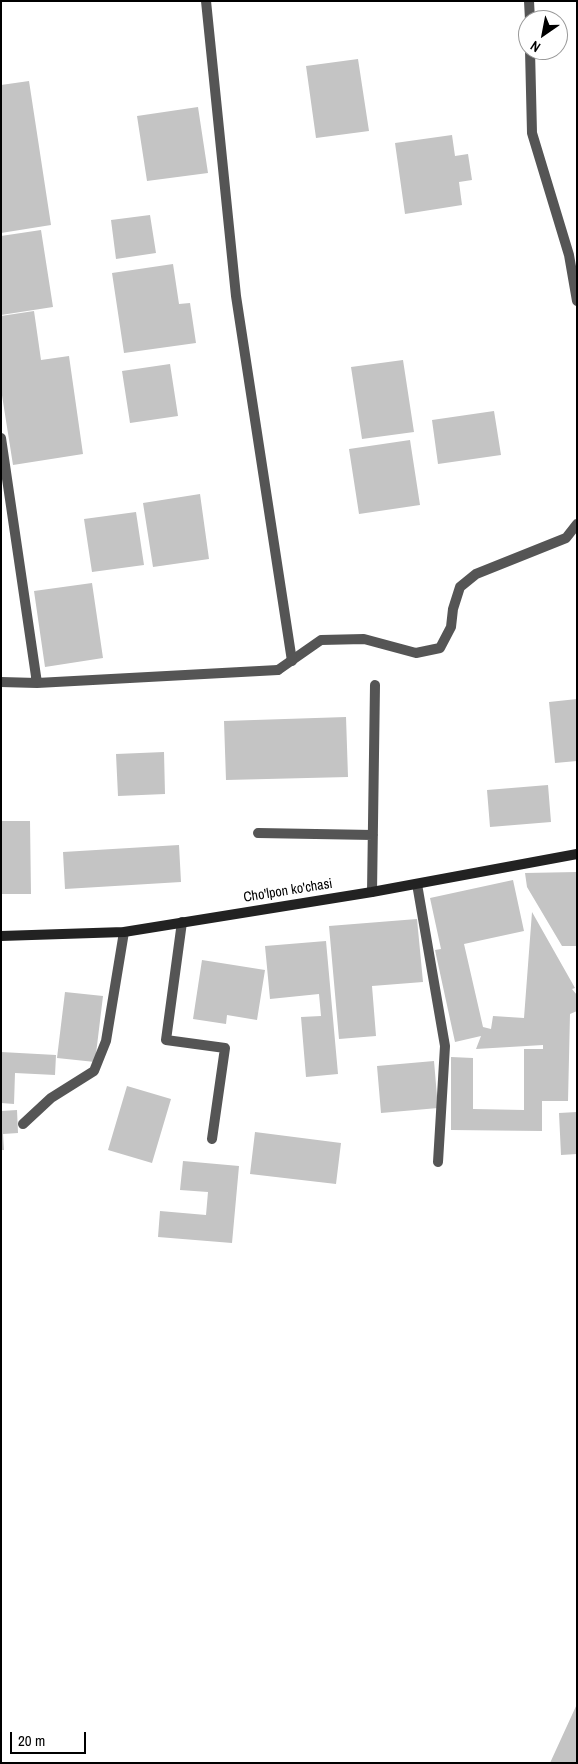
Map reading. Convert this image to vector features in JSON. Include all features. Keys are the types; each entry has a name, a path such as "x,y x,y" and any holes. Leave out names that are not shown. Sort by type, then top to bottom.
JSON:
{"main road":[{"name":"Cho'lpon ko'chasi","path":"1,936 124,932 372,892 577,854"}],"street":[{"path":"206,1 236,296 292,661"},
{"path":"530,60 532,133 569,255 577,301"},
{"path":"1,438 38,682"},
{"path":"1,682 38,682 278,670 321,640 364,639 416,653 440,648 451,627 453,610 460,587 476,574 566,538 577,524"},
{"path":"372,892 375,685"},
{"path":"258,833 373,835"},
{"path":"417,884 445,1046 438,1162"},
{"path":"182,922 166,1040 225,1048 212,1139"},
{"path":"23,1124 51,1098 94,1071 106,1041 124,932"}],"building":[{"path":"358,59 369,131 316,138 306,66"},
{"path":"29,81 51,225 1,233 1,85"},
{"path":"198,107 208,173 147,181 137,116"},
{"path":"452,135 455,156 468,154 472,180 459,182 462,205 405,214 395,143"},
{"path":"150,215 156,253 116,259 111,220"},
{"path":"41,230 53,307 1,315 1,236"},
{"path":"173,264 179,304 190,303 196,343 124,353 112,273"},
{"path":"34,311 41,360 69,356 83,454 13,465 1,389 1,316"},
{"path":"403,360 414,432 362,439 351,367"},
{"path":"170,364 178,416 130,423 122,371"},
{"path":"494,411 501,455 438,464 432,420"},
{"path":"410,440 420,505 359,514 349,449"},
{"path":"200,494 209,559 153,567 143,503"},
{"path":"136,512 144,565 92,572 84,519"},
{"path":"92,583 103,658 45,667 34,591"},
{"path":"577,699 577,761 555,763 549,702"},
{"path":"346,717 348,777 226,780 224,721"},
{"path":"164,752 165,794 118,796 116,754"},
{"path":"548,785 551,822 490,827 487,790"},
{"path":"1,821 30,821 31,894 1,894"},
{"path":"179,845 181,882 65,889 63,852"},
{"path":"577,872 577,946 562,946 527,887 525,873"},
{"path":"513,880 524,931 464,944 483,1027 491,1029 493,1016 524,1018 532,912 575,988 572,989 577,995 577,1011 570,1014 568,1101 542,1101 542,1131 451,1130 451,1057 473,1058 473,1109 524,1110 524,1049 543,1049 543,1045 476,1049 481,1036 455,1042 435,950 441,949 430,898"},
{"path":"417,919 423,982 372,986 376,1036 339,1039 329,926"},
{"path":"326,941 338,1074 306,1077 301,1017 321,1016 319,994 270,999 265,946"},
{"path":"202,960 265,970 257,1020 227,1015 226,1024 193,1019"},
{"path":"65,992 103,996 95,1062 57,1058"},
{"path":"1,1052 56,1055 55,1075 15,1073 14,1104 1,1103"},
{"path":"434,1061 438,1108 381,1113 377,1066"},
{"path":"127,1086 171,1099 152,1163 108,1150"},
{"path":"17,1110 18,1133 3,1134 4,1150 1,1150 1,1111"},
{"path":"577,1112 577,1154 561,1155 559,1113"},
{"path":"255,1132 341,1143 336,1184 250,1174"},
{"path":"183,1161 239,1166 232,1243 158,1237 160,1211 206,1215 208,1192 180,1190"},
{"path":"577,1704 577,1763 550,1763"}]}
